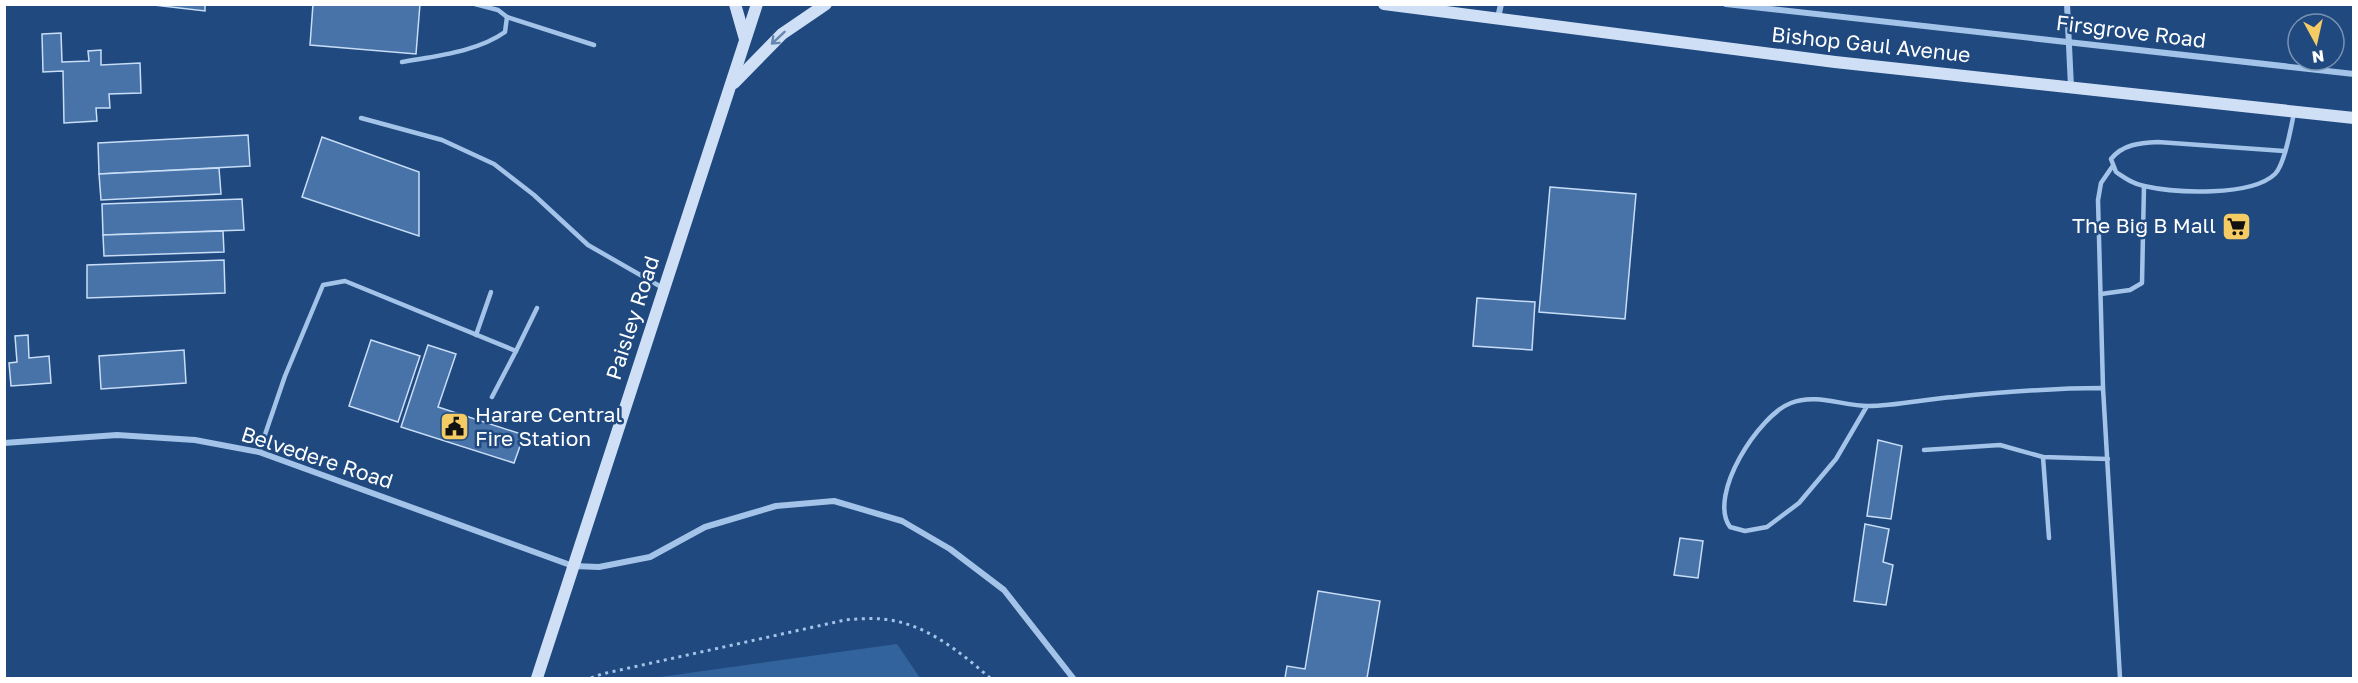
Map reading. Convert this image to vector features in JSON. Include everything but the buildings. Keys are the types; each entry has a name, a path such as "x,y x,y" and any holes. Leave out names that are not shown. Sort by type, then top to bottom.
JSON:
{"main road":[{"path":"735,4 746,40"},
{"name":"Paisley Road","path":"537,678 757,4"},
{"path":"732,84 782,34 826,4"},
{"name":"Bishop Gaul Avenue","path":"1384,4 1835,62 2354,118"}],"street":[{"path":"1498,18 1501,4"},
{"name":"Firsgrove Road","path":"1726,4 2354,74"},
{"path":"2067,4 2071,87"},
{"name":"Belvedere Road","path":"4,443 117,435 195,440 259,452 573,566 599,567 650,557 705,527 766,508 834,501 902,520 950,549 1004,590 1073,678"}],"lane":[{"path":"475,4 498,10 507,17 594,45"},
{"path":"402,62 451,53 496,38 505,32 507,17"},
{"path":"2112,167 2132,183 2189,192 2232,189 2261,183 2275,174 2284,151 2294,112"},
{"path":"361,118 442,140 494,164 534,195 588,245 663,288"},
{"path":"2120,678 2103,388 2098,200 2101,183 2112,167 2111,159 2115,153 2137,143 2284,151"},
{"path":"2102,294 2130,290 2142,283 2144,186"},
{"path":"259,452 285,376 323,285 345,281 516,351"},
{"path":"476,335 491,292"},
{"path":"492,397 537,308"},
{"path":"1867,406 1836,459 1798,503 1767,528 1745,531 1730,527 1724,519 1723,508 1729,476 1748,445 1775,414 1791,403 1811,399 1867,406 1954,397 2103,388"},
{"path":"1924,450 2000,445 2043,457 2108,459"},
{"path":"2043,457 2049,538"}],"path":[{"path":"591,678 845,620 883,619 925,630 968,659 990,678"}],"shaded area":[{"path":"897,644 920,678 653,678"}],"place":[{"name":"The Big B Mall","path":"2237,226"},
{"name":"Harare Central Fire Station","path":"454,427"}]}
